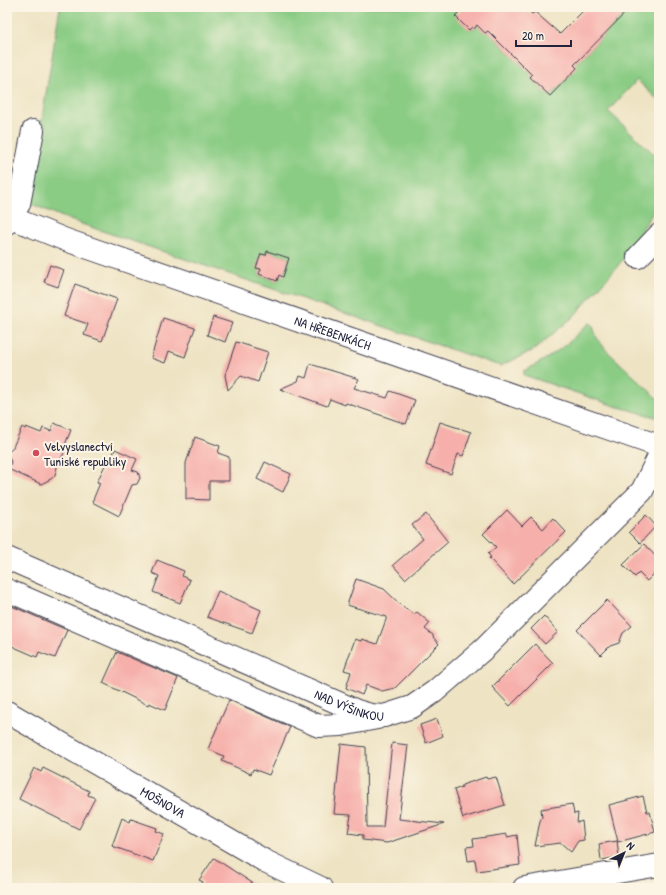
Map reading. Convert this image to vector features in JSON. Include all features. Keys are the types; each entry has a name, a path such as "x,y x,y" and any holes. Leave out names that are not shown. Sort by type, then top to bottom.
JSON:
{"street":[{"path":"8,219 19,204 33,132"},
{"name":"NA HŘEBENKÁCH","path":"8,219 659,446"},
{"path":"638,256 659,235"},
{"name":"NAD VÝŠINKOU","path":"7,558 357,711 371,715 384,716 412,707 434,692 484,648 642,491 659,456"},
{"path":"7,590 319,726 341,725 384,716"},
{"name":"MOŠNOVA","path":"7,712 265,861 321,888"},
{"path":"524,888 659,865"}],"green space":[{"path":"60,7 459,7 460,8 456,12 469,30 472,27 474,29 477,25 485,33 488,31 532,75 530,77 550,96 577,68 574,65 628,10 632,14 639,7 659,7 659,101 637,80 608,111 659,159 659,201 632,247 617,267 573,317 534,350 500,366 70,220 27,202 39,133 44,134 46,126 41,125","holes":["267,251 289,258 283,276 279,275 277,281 259,275 261,269 257,268 261,254 266,255"]},
{"path":"589,323 592,324 597,338 606,350 659,400 659,418 615,406 524,375 524,371 543,361 559,350"}],"building":[{"path":"464,7 524,7 532,14 535,12 560,34 587,7 631,7 574,65 577,68 550,96 530,77 532,75 488,31 485,33 477,25 474,29 472,27 469,30 455,16"},
{"path":"267,251 289,258 283,277 279,275 277,281 259,274 261,269 256,268 261,254 266,255"},
{"path":"50,265 64,270 58,287 44,282"},
{"path":"75,284 117,299 102,341 84,335 88,324 64,316"},
{"path":"213,317 232,323 225,342 207,335"},
{"path":"163,318 195,328 185,357 169,351 165,363 151,358"},
{"path":"236,342 268,352 258,382 241,376 228,390 225,375"},
{"path":"310,364 359,379 354,388 387,398 390,391 415,400 406,424 346,403 345,405 330,399 327,406 280,389 298,381 300,376 306,378"},
{"path":"440,422 471,432 463,456 458,454 451,474 426,465"},
{"name":"Velvyslanectví Tuniské republiky","path":"54,423 71,430 64,447 64,453 55,475 51,479 41,484 8,469 11,462 7,453 12,449 22,427 25,429 26,427 41,433 43,428 51,431"},
{"path":"195,437 220,446 218,453 229,457 229,481 209,481 209,500 186,499 186,463"},
{"path":"115,449 137,459 132,470 138,472 140,478 137,484 132,485 119,516 92,502 100,483 97,482 106,463 109,464"},
{"path":"265,462 291,474 283,492 257,479"},
{"path":"507,510 522,526 531,517 543,529 553,518 566,532 513,584 489,558 491,557 488,554 496,547 483,534"},
{"path":"426,514 448,542 405,579 393,565 423,539 412,525"},
{"path":"646,515 656,526 640,543 629,532"},
{"path":"644,544 659,560 659,569 647,581 639,573 635,577 623,565"},
{"path":"157,560 184,571 182,576 190,580 180,603 153,592 159,576 152,573"},
{"path":"356,579 384,589 404,608 414,614 417,612 430,623 425,629 433,635 439,644 395,688 382,691 366,685 362,695 346,688 351,672 344,670 355,639 361,641 362,639 377,644 387,617 347,605"},
{"path":"218,591 261,610 252,633 207,617"},
{"path":"607,600 632,626 623,633 619,643 610,646 601,655 577,630"},
{"path":"7,604 67,630 55,658 39,652 37,657 7,644"},
{"path":"544,616 558,632 545,644 531,629"},
{"path":"535,644 553,663 510,706 492,687"},
{"path":"117,652 178,678 165,710 149,703 148,705 103,683"},
{"path":"229,700 290,727 269,775 253,769 251,774 222,761 224,756 208,749"},
{"path":"437,719 443,736 426,743 420,725"},
{"path":"392,743 408,745 399,819 444,824 387,843 363,840 363,835 348,833 351,815 334,814 341,744 366,747 367,827 383,827"},
{"path":"34,768 41,772 43,768 89,791 88,795 95,798 79,829 19,799"},
{"path":"486,777 487,779 496,777 505,805 463,818 454,790 462,787 462,785"},
{"path":"643,796 647,812 650,812 655,832 618,842 609,805"},
{"path":"572,804 574,814 578,813 577,823 582,821 584,840 578,841 571,852 561,843 535,846 542,817 541,809"},
{"path":"122,818 130,822 131,819 157,828 156,831 164,834 153,861 112,846"},
{"path":"507,834 507,837 517,835 520,865 477,871 475,860 468,861 466,847 474,846 473,839"},
{"path":"617,841 619,857 601,860 599,844"},
{"path":"214,858 260,888 200,888 203,882 199,880"}],"place":[{"name":"Velvyslanectví Tuniské republiky","path":"36,453"}]}
